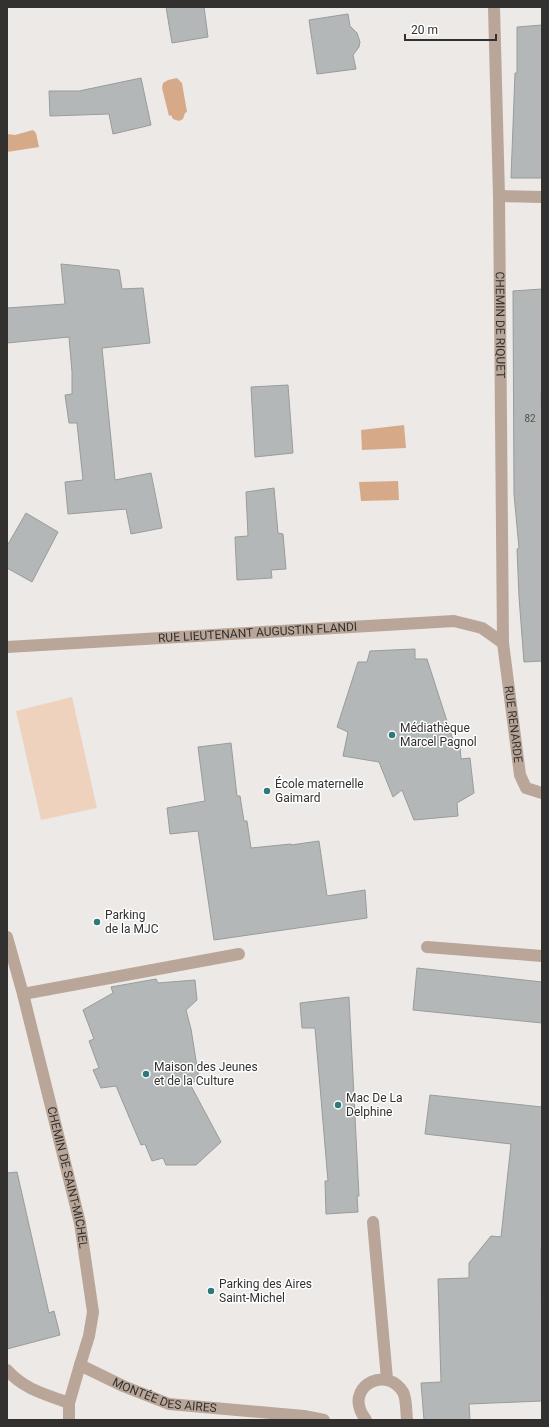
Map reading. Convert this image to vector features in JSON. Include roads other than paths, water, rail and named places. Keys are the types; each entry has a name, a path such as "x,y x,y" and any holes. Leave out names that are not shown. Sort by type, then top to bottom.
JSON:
{"street":[{"name":"CHEMIN DE RIQUET","path":"494,7 499,196 503,643"},
{"path":"499,196 542,197"},
{"name":"RUE LIEUTENANT AUGUSTIN FLANDI","path":"7,647 454,621 482,628 503,643"},
{"name":"RUE RENARDE","path":"503,643 520,775 526,788 542,792"},
{"name":"CHEMIN DE SAINT-MICHEL","path":"7,937 24,994 80,1223 93,1312 90,1336 69,1403 70,1420"},
{"path":"427,947 542,956"},
{"path":"24,994 239,954"},
{"path":"373,1222 387,1379"},
{"name":"MONTÉE DES AIRES","path":"80,1364 123,1386 168,1404 304,1416 324,1420"},
{"path":"7,1370 17,1380 34,1390 69,1403"},
{"path":"366,1420 360,1408 359,1396 366,1385 375,1380 387,1379 396,1384 403,1393 406,1405 407,1420"}],"place":[{"name":"Médiathèque Marcel Pagnol","path":"392,735"},
{"name":"École maternelle Gaimard","path":"267,791"},
{"name":"Parking de la MJC","path":"97,922"},
{"name":"Maison des Jeunes et de la Culture","path":"146,1074"},
{"name":"Mac De La Delphine","path":"338,1105"},
{"name":"Parking des Aires Saint-Michel","path":"211,1291"}]}
